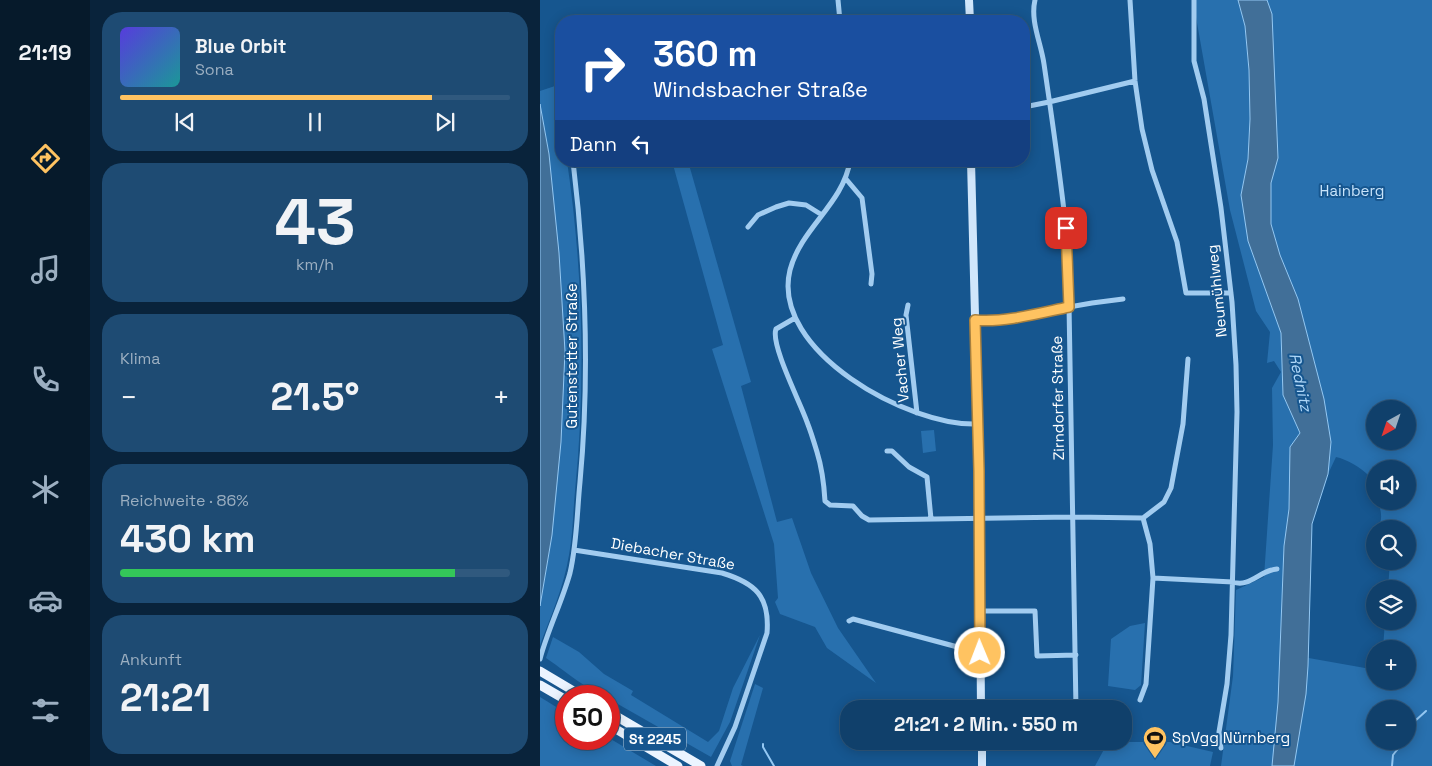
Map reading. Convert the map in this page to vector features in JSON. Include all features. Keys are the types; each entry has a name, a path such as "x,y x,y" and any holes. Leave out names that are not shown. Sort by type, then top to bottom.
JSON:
{"main road":[{"path":"969,0 970,15"},
{"path":"971,167 978,424 981,700"},
{"path":"540,671 564,685"},
{"path":"540,685 555,693"},
{"name":"St 2245","path":"620,718 701,766"},
{"name":"St 2245","path":"620,732 678,766"},
{"path":"982,750 982,766"}],"street":[{"path":"838,0 839,15"},
{"name":"Zirndorfer Straße","path":"1035,0 1033,13 1044,62 1068,247 1076,700"},
{"path":"1130,0 1135,81 1146,148 1177,242 1186,293 1231,293"},
{"name":"Neumühlweg","path":"1194,0 1194,60 1204,99 1221,208 1231,293 1236,365 1237,412 1233,582 1227,684 1219,732 1221,748"},
{"path":"1030,106 1135,81"},
{"name":"Gutenstetter Straße","path":"540,659 560,605 574,550 584,443 587,375 583,250 573,167"},
{"path":"849,167 846,179 837,197 802,243 792,265 788,289 795,318 826,358 876,396 897,406 942,420 978,424"},
{"path":"846,179 862,198 872,274 871,284"},
{"path":"748,227 761,213 789,204 806,205 822,215"},
{"path":"975,320 1029,315 1123,299"},
{"name":"Vacher Weg","path":"908,305 906,316 917,413"},
{"path":"795,318 776,329 774,333 780,356 818,454 825,501 830,505 853,506 862,516 869,520 1073,517 1144,518 1164,502 1171,488 1183,424 1188,359"},
{"path":"887,451 892,451 909,467 927,477 931,520"},
{"path":"1140,700 1146,684 1153,578 1150,544 1144,518"},
{"name":"Diebacher Straße","path":"574,550 722,573 740,579 761,595 767,612 767,632 735,727 717,766"},
{"path":"1153,578 1233,582 1239,584 1248,582 1265,572 1277,570"},
{"path":"980,611 1035,611 1037,656 1076,655"},
{"path":"849,621 853,619 980,653"}],"green space":[{"name":"Hainberg","path":"1193,0 1238,0 1245,26 1249,70 1250,119 1248,159 1241,195 1267,294 1281,333 1283,395 1300,433 1284,546 1280,646 1303,657 1366,668 1366,690 1416,690 1416,640 1384,640 1384,630 1416,630 1416,580 1389,580 1389,570 1416,570 1416,520 1381,520 1380,510 1416,510 1416,460 1366,460 1366,473 1358,467 1336,457 1328,474 1330,452 1271,225 1271,183 1278,157 1264,0 1432,0 1432,766 1221,766 1233,676 1236,590 1264,577 1273,445 1272,388 1281,372 1274,361 1267,363 1270,332 1256,311 1230,210"},
{"path":"555,86 555,167 568,167 577,243 582,367 581,409 569,555 561,589 540,645 540,606 552,535 549,154 540,104 540,91"},
{"path":"674,167 690,167 751,382 741,386 777,522 792,518 811,573 838,628 876,683 827,648 815,627 780,614 775,602 778,598 774,544 712,349 723,345"},
{"path":"934,430 936,451 923,453 921,431"},
{"path":"1145,623 1141,685 1135,690 1108,686 1111,639 1130,626"},
{"path":"760,635 730,722 711,757 620,705 620,685 585,685 546,658 553,637 579,652 604,674 633,691 631,695 708,742 719,731 733,688"},
{"path":"755,684 763,688 741,765 743,766 732,766 730,761"},
{"path":"540,697 555,706 555,750 620,750 620,745 656,766 540,766"},
{"name":"SpVgg Nürnberg","path":"1132,742 1170,742 1213,752 1210,766 1095,766 1104,750 1132,750"}],"water":[{"name":"Rednitz","path":"1238,0 1267,0 1272,14 1278,158 1271,183 1271,224 1280,255 1298,299 1324,399 1331,442 1328,474 1312,524 1306,694 1294,766 1272,766 1278,702 1284,546 1289,509 1290,447 1300,433 1283,395 1281,333 1248,241 1241,195 1248,159 1250,119 1249,70 1245,26"},
{"path":"540,104 549,154 559,253 565,351 561,442 552,535 540,606"}],"waterway":[{"path":"1416,720 1426,711"},
{"path":"763,744 774,766"},
{"path":"1392,766 1393,755 1397,750"}],"place":[{"name":"SpVgg Nürnberg","path":"1155,759"}],"route":[{"path":"980,653 979,471 975,320 982,321 1029,315 1069,307 1066,228"}]}
